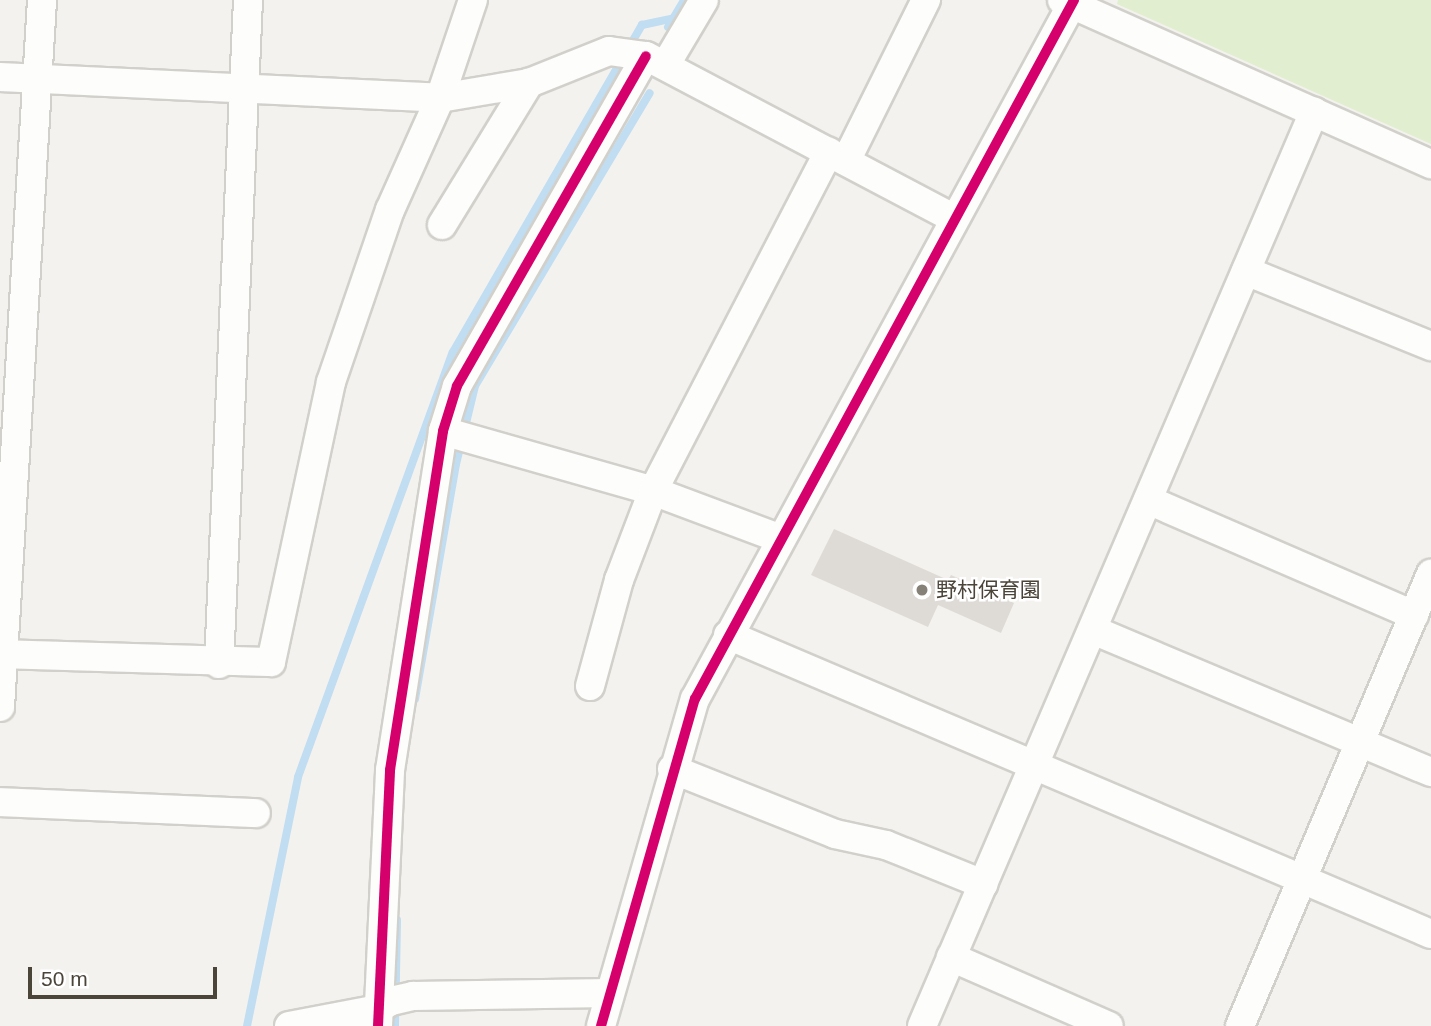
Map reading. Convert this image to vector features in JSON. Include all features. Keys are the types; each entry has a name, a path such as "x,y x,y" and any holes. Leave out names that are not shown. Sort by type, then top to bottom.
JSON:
{"street":[{"path":"0,707 42,0"},
{"path":"219,664 248,0"},
{"path":"3,654 219,664 271,663 331,382 390,210 440,98 473,0"},
{"path":"390,1008 390,770 459,435 457,386 656,60 704,0"},
{"path":"590,685 619,580 653,491 926,0"},
{"path":"601,1026 672,769 695,699 779,538 955,219 1069,1 1431,164"},
{"path":"0,77 440,98 529,83 610,51 656,60 955,219"},
{"path":"442,225 529,83"},
{"path":"922,1026 1314,112"},
{"path":"1246,271 1431,346"},
{"path":"459,435 653,491 779,538"},
{"path":"1148,500 1414,615"},
{"path":"1240,1026 1431,575"},
{"path":"1093,629 1431,772"},
{"path":"728,635 1033,762 1431,934"},
{"path":"672,769 835,834 886,845 983,884"},
{"path":"0,802 256,813"},
{"path":"951,957 1109,1026"},
{"path":"289,1026 390,1008 609,993"}],"green space":[{"path":"1118,0 1431,0 1431,144 1117,4"}],"building":[{"path":"834,529 948,580 951,575 1014,603 1001,633 938,605 928,627 811,575"}],"waterway":[{"path":"668,27 684,0"},
{"path":"247,1026 298,777 453,352 642,25 674,18"},
{"path":"415,699 456,464 475,386 650,93"},
{"path":"395,1026 397,920"}],"cycle path":[{"path":"601,1026 695,699 1074,0"},
{"path":"378,1026 390,770 443,431 457,386 646,56"}],"place":[{"name":"野村保育園","path":"922,590"}]}
